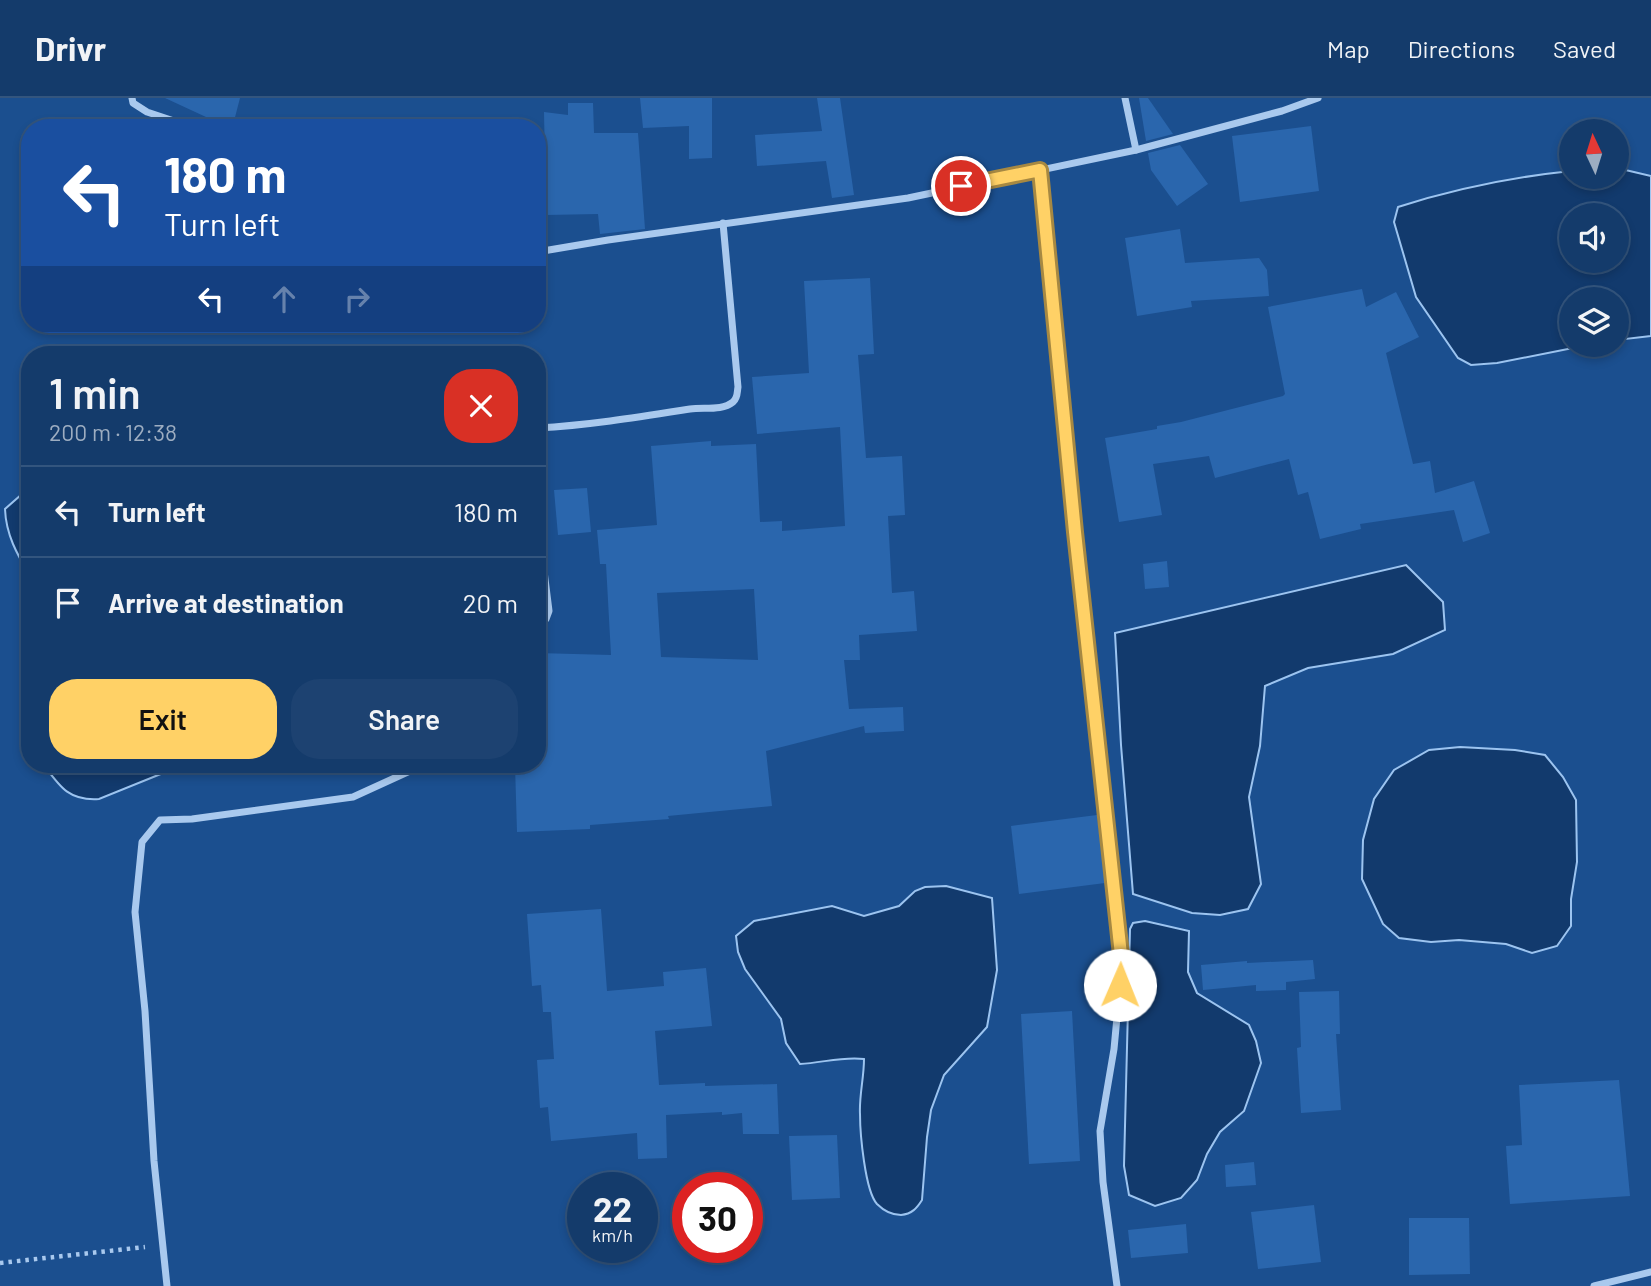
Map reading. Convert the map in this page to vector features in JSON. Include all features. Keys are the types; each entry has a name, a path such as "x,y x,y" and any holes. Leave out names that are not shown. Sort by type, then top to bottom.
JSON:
{"street":[{"path":"132,98 133,103 148,112 169,119"},
{"path":"1125,98 1136,150"},
{"path":"546,251 908,198 1136,150 1282,111 1318,98"},
{"path":"1040,170 1075,532 1122,964 1114,1049 1100,1131 1103,1182 1117,1286"},
{"path":"546,428 586,426 722,407 737,398 723,223"},
{"path":"546,587 549,611 546,619"},
{"path":"167,1286 154,1161 145,1012 135,912 142,842 160,820 192,819 352,797 405,773"},
{"path":"1594,1286 1651,1272"}],"path":[{"path":"0,1263 164,1245"}],"water":[{"path":"1629,171 1651,176 1651,336 1629,339 1629,287 1559,287 1559,351 1497,363 1471,365 1458,358 1416,297 1394,222 1398,207 1462,189 1559,173 1559,189 1629,189"},
{"path":"21,495 21,559 10,536 5,509"},
{"path":"1406,565 1443,602 1445,630 1393,654 1308,668 1265,686 1260,746 1249,797 1261,884 1248,909 1220,915 1192,913 1133,894 1115,633"},
{"path":"1460,747 1515,750 1545,755 1563,777 1576,800 1577,862 1571,899 1571,926 1557,946 1532,953 1506,944 1459,940 1431,942 1399,938 1383,924 1362,879 1363,840 1374,799 1394,770 1429,750"},
{"path":"50,773 163,773 99,799 73,795"},
{"path":"946,886 992,898 997,970 987,1027 944,1075 931,1110 922,1200 911,1212 898,1215 882,1209 877,1204 866,1175 860,1114 864,1059 848,1058 800,1064 786,1043 781,1019 745,969 738,952 736,936 754,921 832,906 864,916 899,906 915,891 925,887"},
{"path":"1145,921 1189,931 1188,972 1197,993 1249,1025 1261,1063 1244,1111 1220,1132 1207,1154 1197,1180 1181,1198 1155,1206 1129,1195 1124,1166 1130,929 1133,923"}],"building":[{"path":"165,98 240,98 235,119 206,117"},
{"path":"640,98 712,98 712,158 689,159 689,126 643,128"},
{"path":"817,98 840,98 854,195 832,198 826,161 757,166 755,135 822,131"},
{"path":"1139,98 1148,98 1173,134 1146,141"},
{"path":"568,103 593,103 594,133 638,133 645,229 600,234 598,214 546,215 544,112 568,115"},
{"path":"1311,126 1319,191 1240,202 1232,136"},
{"path":"1180,145 1208,184 1177,206 1151,170 1148,153"},
{"path":"1180,229 1185,263 1259,258 1267,270 1269,296 1191,301 1192,307 1137,316 1125,238"},
{"path":"870,278 874,354 858,355 866,458 902,456 905,515 888,516 892,593 914,591 917,631 859,635 860,660 844,660 849,709 903,707 904,731 865,733 864,726 766,751 772,806 668,816 669,819 590,825 590,829 517,832 515,773 546,773 546,653 611,655 606,564 600,564 597,530 657,525 651,446 711,441 711,446 756,444 760,522 782,521 782,531 845,526 840,427 757,434 752,377 809,373 804,281","holes":["754,589 758,660 661,657 657,593"]},
{"path":"1362,289 1366,307 1396,292 1419,337 1386,353 1413,464 1430,461 1435,493 1474,481 1490,533 1463,542 1454,510 1360,524 1361,529 1320,539 1308,492 1298,495 1289,459 1215,478 1209,456 1153,464 1162,515 1119,522 1105,438 1157,429 1157,426 1283,396 1285,394 1268,307"},
{"path":"587,488 591,532 558,535 554,490"},
{"path":"1167,561 1169,587 1145,589 1143,564"},
{"path":"1097,815 1105,883 1019,894 1011,826"},
{"path":"601,909 607,991 664,986 663,972 706,968 712,1026 655,1031 659,1085 777,1084 779,1134 743,1134 742,1113 722,1115 722,1112 666,1115 667,1158 638,1159 637,1133 551,1141 548,1107 540,1108 537,1060 554,1059 551,1012 543,1012 541,985 532,986 527,914"},
{"path":"1313,960 1315,979 1286,982 1286,990 1256,991 1256,985 1203,990 1201,965"},
{"path":"1339,991 1340,1034 1336,1034 1341,1110 1301,1113 1297,1048 1301,1047 1299,992"},
{"path":"1072,1011 1080,1161 1029,1164 1021,1014"},
{"path":"1619,1080 1630,1196 1510,1204 1506,1146 1522,1145 1519,1085"},
{"path":"837,1135 840,1198 792,1200 789,1136"},
{"path":"1254,1162 1256,1185 1226,1187 1225,1165"},
{"path":"1314,1205 1321,1262 1258,1269 1251,1212"},
{"path":"1409,1218 1469,1218 1470,1274 1409,1275"},
{"path":"1186,1224 1188,1253 1131,1258 1128,1230"}],"route":[{"path":"961,186 1040,170 1075,532 1122,964 1120,985"}]}
